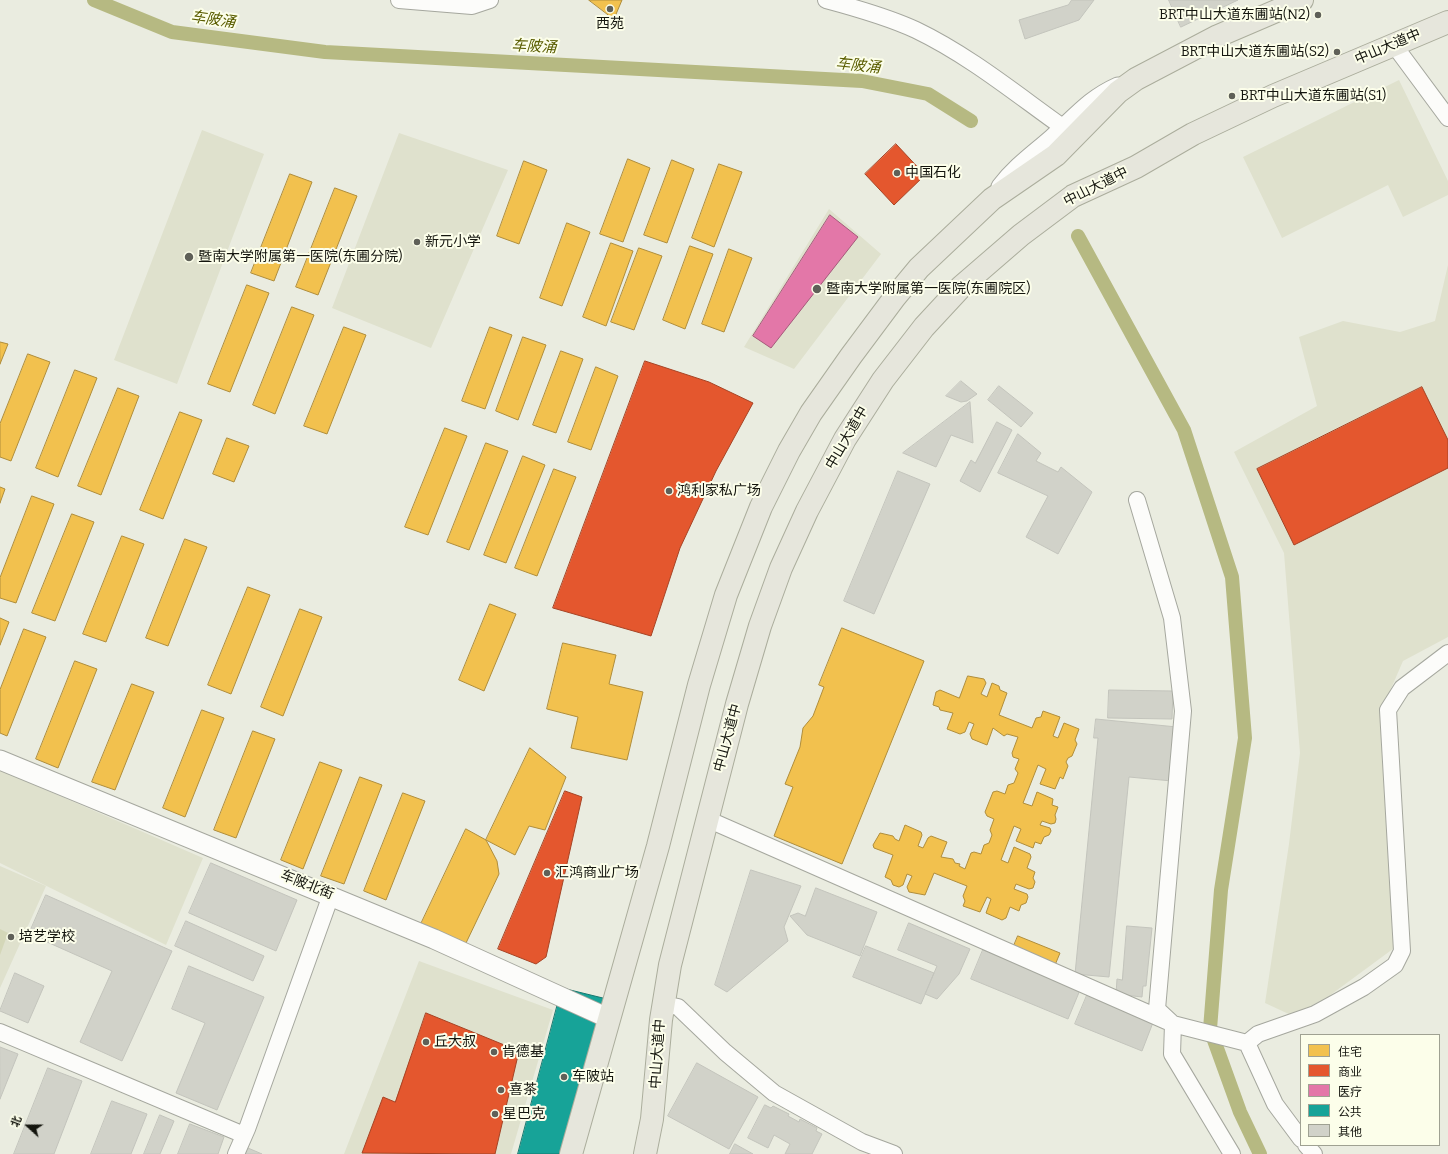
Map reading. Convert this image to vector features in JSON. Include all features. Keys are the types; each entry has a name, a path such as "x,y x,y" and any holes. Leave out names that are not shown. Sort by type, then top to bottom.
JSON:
{"highway":[{"path":"571,1154 610,1019 710,646 726,595 761,507 789,451 811,413 850,356 895,296 920,268 992,199 1056,155 1105,103 1136,79 1218,36 1302,0"},
{"name":"中山大道中","path":"645,1154 655,1099 662,1004 670,965 706,819 747,669 781,568 814,496 849,432 883,380 924,327 962,286 1047,214 1073,196 1136,167 1193,134 1272,96 1448,22"}],"street":[{"path":"399,0 472,6 490,0"},
{"path":"826,0 859,9 915,30 936,41 970,60 1064,128"},
{"path":"1394,45 1448,118"},
{"path":"992,199 1023,163 1064,128 1086,106 1097,98 1136,79"},
{"path":"1137,500 1172,618 1183,711 1157,1009 1173,1024 1172,1054 1232,1154"},
{"path":"1247,1043 1258,1034 1315,1014 1364,988 1395,965 1399,958 1402,951 1388,710 1402,688 1448,654"},
{"name":"车陂北街","path":"0,760 331,895 434,939 610,1019"},
{"path":"706,819 1173,1024 1247,1043"},
{"path":"236,1154 331,895"},
{"path":"662,1004 678,1007 725,1052 774,1093 862,1142 894,1154"},
{"path":"0,1032 244,1135"},
{"path":"1247,1043 1275,1104 1300,1138"},
{"path":"1307,1146 1314,1154"}],"shaded area":[{"path":"1399,80 1448,181 1448,195 1403,217 1388,185 1282,238 1243,157"},
{"name":"暨南大学附属第一医院(东圃分院)","path":"202,130 264,154 177,384 114,360"},
{"name":"新元小学","path":"399,133 508,170 431,348 332,308"},
{"name":"暨南大学附属第一医院(东圃院区)","path":"829,209 881,254 794,369 744,347"},
{"path":"1448,265 1448,637 1403,661 1383,707 1401,943 1329,996 1293,1016 1265,1003 1289,844 1300,753 1284,553 1234,452 1317,406 1299,337 1343,321 1400,332 1435,321"},
{"path":"0,770 203,858 166,945 0,863"},
{"name":"培艺学校","path":"0,866 46,886 0,988"},
{"path":"0,929 8,933 0,955"},
{"path":"419,961 553,1010 511,1154 344,1154"}],"building: 住宅":[{"name":"西苑","path":"589,0 622,0 614,19"},
{"path":"628,159 650,168 623,242 600,234"},
{"path":"672,160 694,169 667,243 644,235"},
{"path":"524,161 547,170 519,244 497,236"},
{"path":"719,164 742,172 714,247 692,238"},
{"path":"290,174 312,182 274,281 251,273"},
{"path":"335,188 357,196 318,295 296,287"},
{"path":"567,223 590,232 562,306 540,298"},
{"path":"611,243 633,251 606,326 583,317"},
{"path":"690,246 713,254 685,329 663,320"},
{"path":"639,248 662,256 634,330 611,322"},
{"path":"729,249 752,258 724,332 702,324"},
{"path":"247,285 269,293 230,392 208,384"},
{"path":"292,307 314,315 275,414 253,405"},
{"path":"344,327 366,335 327,434 304,426"},
{"path":"490,327 512,335 485,409 462,401"},
{"path":"523,337 546,345 518,420 496,411"},
{"path":"0,342 8,344 0,364"},
{"path":"561,351 583,359 556,433 533,425"},
{"path":"28,354 50,362 11,461 0,457 0,424"},
{"path":"596,367 618,376 591,450 568,442"},
{"path":"75,370 97,378 58,477 36,468"},
{"path":"118,388 139,396 101,495 78,486"},
{"path":"180,412 202,420 163,519 140,510"},
{"path":"445,428 467,436 428,535 405,527"},
{"path":"227,438 249,446 234,482 213,474"},
{"path":"486,443 508,451 469,550 447,542"},
{"path":"523,456 545,465 506,563 484,555"},
{"path":"554,469 576,477 537,576 515,568"},
{"path":"0,487 5,489 0,503"},
{"path":"32,496 54,504 16,603 0,598 0,578"},
{"path":"72,514 94,522 55,621 32,613"},
{"path":"122,536 144,544 106,642 83,634"},
{"path":"185,539 207,547 168,646 146,638"},
{"path":"248,587 270,595 231,694 208,685"},
{"path":"490,604 516,614 484,691 459,680"},
{"path":"300,609 322,617 283,716 261,707"},
{"path":"0,618 9,622 0,645"},
{"path":"842,628 924,661 842,864 774,836 793,787 785,784 800,747 803,728 813,716 824,687 819,685"},
{"path":"24,629 46,637 7,736 0,733 0,690"},
{"path":"563,643 616,655 609,684 643,692 627,760 571,748 578,717 547,709"},
{"path":"75,661 97,669 58,768 36,759"},
{"path":"968,676 984,679 986,683 981,694 987,697 992,683 999,686 1000,690 1007,693 999,715 1032,728 1036,718 1041,717 1043,711 1060,717 1053,736 1058,738 1064,723 1079,729 1075,740 1077,744 1072,756 1068,758 1066,762 1068,766 1063,779 1060,777 1055,789 1040,784 1046,769 1038,765 1023,803 1032,806 1037,792 1053,799 1052,805 1058,807 1055,815 1056,819 1055,823 1051,824 1042,821 1040,825 1050,828 1051,831 1049,835 1044,837 1041,844 1035,842 1033,848 1016,841 1021,829 1014,826 1001,860 1008,863 1014,847 1030,854 1031,857 1027,868 1035,872 1033,878 1035,882 1033,888 1029,889 1016,884 1014,889 1027,894 1028,897 1026,903 1021,905 1019,911 1010,907 1006,918 1002,920 986,913 991,899 987,897 980,912 963,906 965,901 963,896 967,886 934,873 925,895 909,892 907,887 912,876 907,874 903,885 899,887 893,885 891,880 885,877 893,855 874,848 873,845 880,833 893,836 899,841 905,825 921,832 922,835 918,846 923,848 928,838 931,836 947,842 941,857 953,859 955,863 960,864 959,866 965,869 971,853 974,852 981,854 984,845 989,843 992,835 990,830 994,819 987,816 985,812 993,792 997,791 1005,794 1008,785 1014,783 1018,773 1015,769 1019,759 1013,757 1012,753 1018,737 1007,734 1004,736 993,728 987,745 972,739 970,734 974,724 969,722 965,732 960,734 947,729 953,713 940,710 939,707 933,705 936,692 940,690 959,698"},
{"path":"132,684 154,692 115,790 92,782"},
{"path":"202,710 224,718 185,817 163,808"},
{"path":"253,731 275,739 236,838 214,830"},
{"path":"530,748 566,777 545,830 529,826 515,855 486,840"},
{"path":"320,762 342,770 303,869 281,860"},
{"path":"360,777 382,785 344,884 321,876"},
{"path":"403,793 425,801 386,900 364,891"},
{"path":"466,829 486,840 497,861 499,874 466,943 421,924"},
{"path":"1018,936 1060,953 1055,965 1013,948"}],"building: 商业":[{"path":"896,144 925,175 894,205 865,174"},
{"path":"645,361 709,382 753,403 716,471 680,548 651,636 553,608"},
{"path":"1422,387 1448,440 1448,468 1294,545 1257,469"},
{"name":"汇鸿商业广场","path":"565,791 582,797 546,957 536,964 498,949"},
{"path":"426,1013 519,1051 495,1154 362,1153 383,1097 395,1102"}],"building: 医疗":[{"path":"830,215 858,237 771,348 753,336"}],"building: 公共":[{"name":"车陂站","path":"562,988 611,1000 570,1154 518,1154"}],"building: 其他":[{"path":"1072,0 1094,0 1079,20 1025,39 1019,20 1068,5"},
{"path":"1169,0 1238,0 1181,27"},
{"path":"961,381 977,394 967,401 961,402 946,396"},
{"path":"999,386 1033,413 1021,427 988,400"},
{"path":"970,402 973,443 951,435 936,467 903,453"},
{"path":"997,422 1012,430 980,492 960,481 971,460 975,463"},
{"path":"1018,434 1041,453 1036,461 1058,472 1061,467 1092,492 1058,554 1026,537 1048,496 998,473"},
{"path":"898,471 930,484 874,614 844,601"},
{"path":"1109,690 1173,691 1172,719 1108,718"},
{"path":"1096,719 1177,727 1172,781 1129,777 1109,977 1075,974 1098,738 1094,738"},
{"path":"211,863 297,900 276,951 189,913"},
{"path":"751,870 801,886 784,927 788,941 727,992 715,985"},
{"path":"816,888 877,912 860,956 807,935 790,916 798,913 805,916"},
{"path":"46,895 172,951 122,1061 80,1042 112,971 29,934"},
{"path":"186,921 264,956 253,981 175,946"},
{"path":"909,923 970,949 959,974 937,999 925,994 937,966 898,950"},
{"path":"1127,926 1152,928 1146,986 1143,986 1142,997 1116,994 1117,979 1122,980"},
{"path":"866,946 934,973 921,1004 853,977"},
{"path":"983,950 1080,990 1068,1019 971,979"},
{"path":"189,966 264,997 217,1110 176,1093 205,1023 172,1009"},
{"path":"15,973 44,986 28,1023 0,1011"},
{"path":"1088,993 1154,1020 1142,1051 1075,1024"},
{"path":"0,1047 18,1054 0,1099"},
{"path":"697,1063 758,1097 729,1149 668,1116"},
{"path":"48,1068 82,1081 54,1154 14,1154"},
{"path":"112,1101 147,1114 131,1154 91,1154"},
{"path":"765,1105 771,1108 773,1106 789,1114 788,1116 799,1122 800,1119 817,1128 816,1131 822,1134 812,1154 785,1154 790,1144 774,1135 768,1148 748,1138"},
{"path":"160,1115 174,1121 160,1154 144,1154"},
{"path":"190,1124 224,1137 218,1154 178,1154"},
{"path":"735,1144 753,1154 730,1154"},
{"path":"248,1148 262,1154 246,1154"}],"waterway":[{"name":"车陂涌","path":"94,0 172,32 325,52 862,81 928,94 971,121"},
{"path":"1078,236 1184,430 1232,577 1245,738 1221,890 1210,1029 1240,1112 1260,1154"}],"place":[{"name":"西苑","path":"610,9"},
{"name":"BRT中山大道东圃站(N2)","path":"1318,15"},
{"name":"BRT中山大道东圃站(S2)","path":"1337,52"},
{"name":"BRT中山大道东圃站(S1)","path":"1232,96"},
{"name":"中国石化","path":"897,173"},
{"name":"新元小学","path":"417,242"},
{"name":"暨南大学附属第一医院(东圃分院)","path":"189,257"},
{"name":"暨南大学附属第一医院(东圃院区)","path":"817,289"},
{"name":"鸿利家私广场","path":"669,491"},
{"name":"汇鸿商业广场","path":"547,873"},
{"name":"培艺学校","path":"11,937"},
{"name":"丘大叔","path":"426,1042"},
{"name":"肯德基","path":"494,1052"},
{"name":"车陂站","path":"564,1077"},
{"name":"喜茶","path":"501,1090"},
{"name":"星巴克","path":"495,1114"}]}
